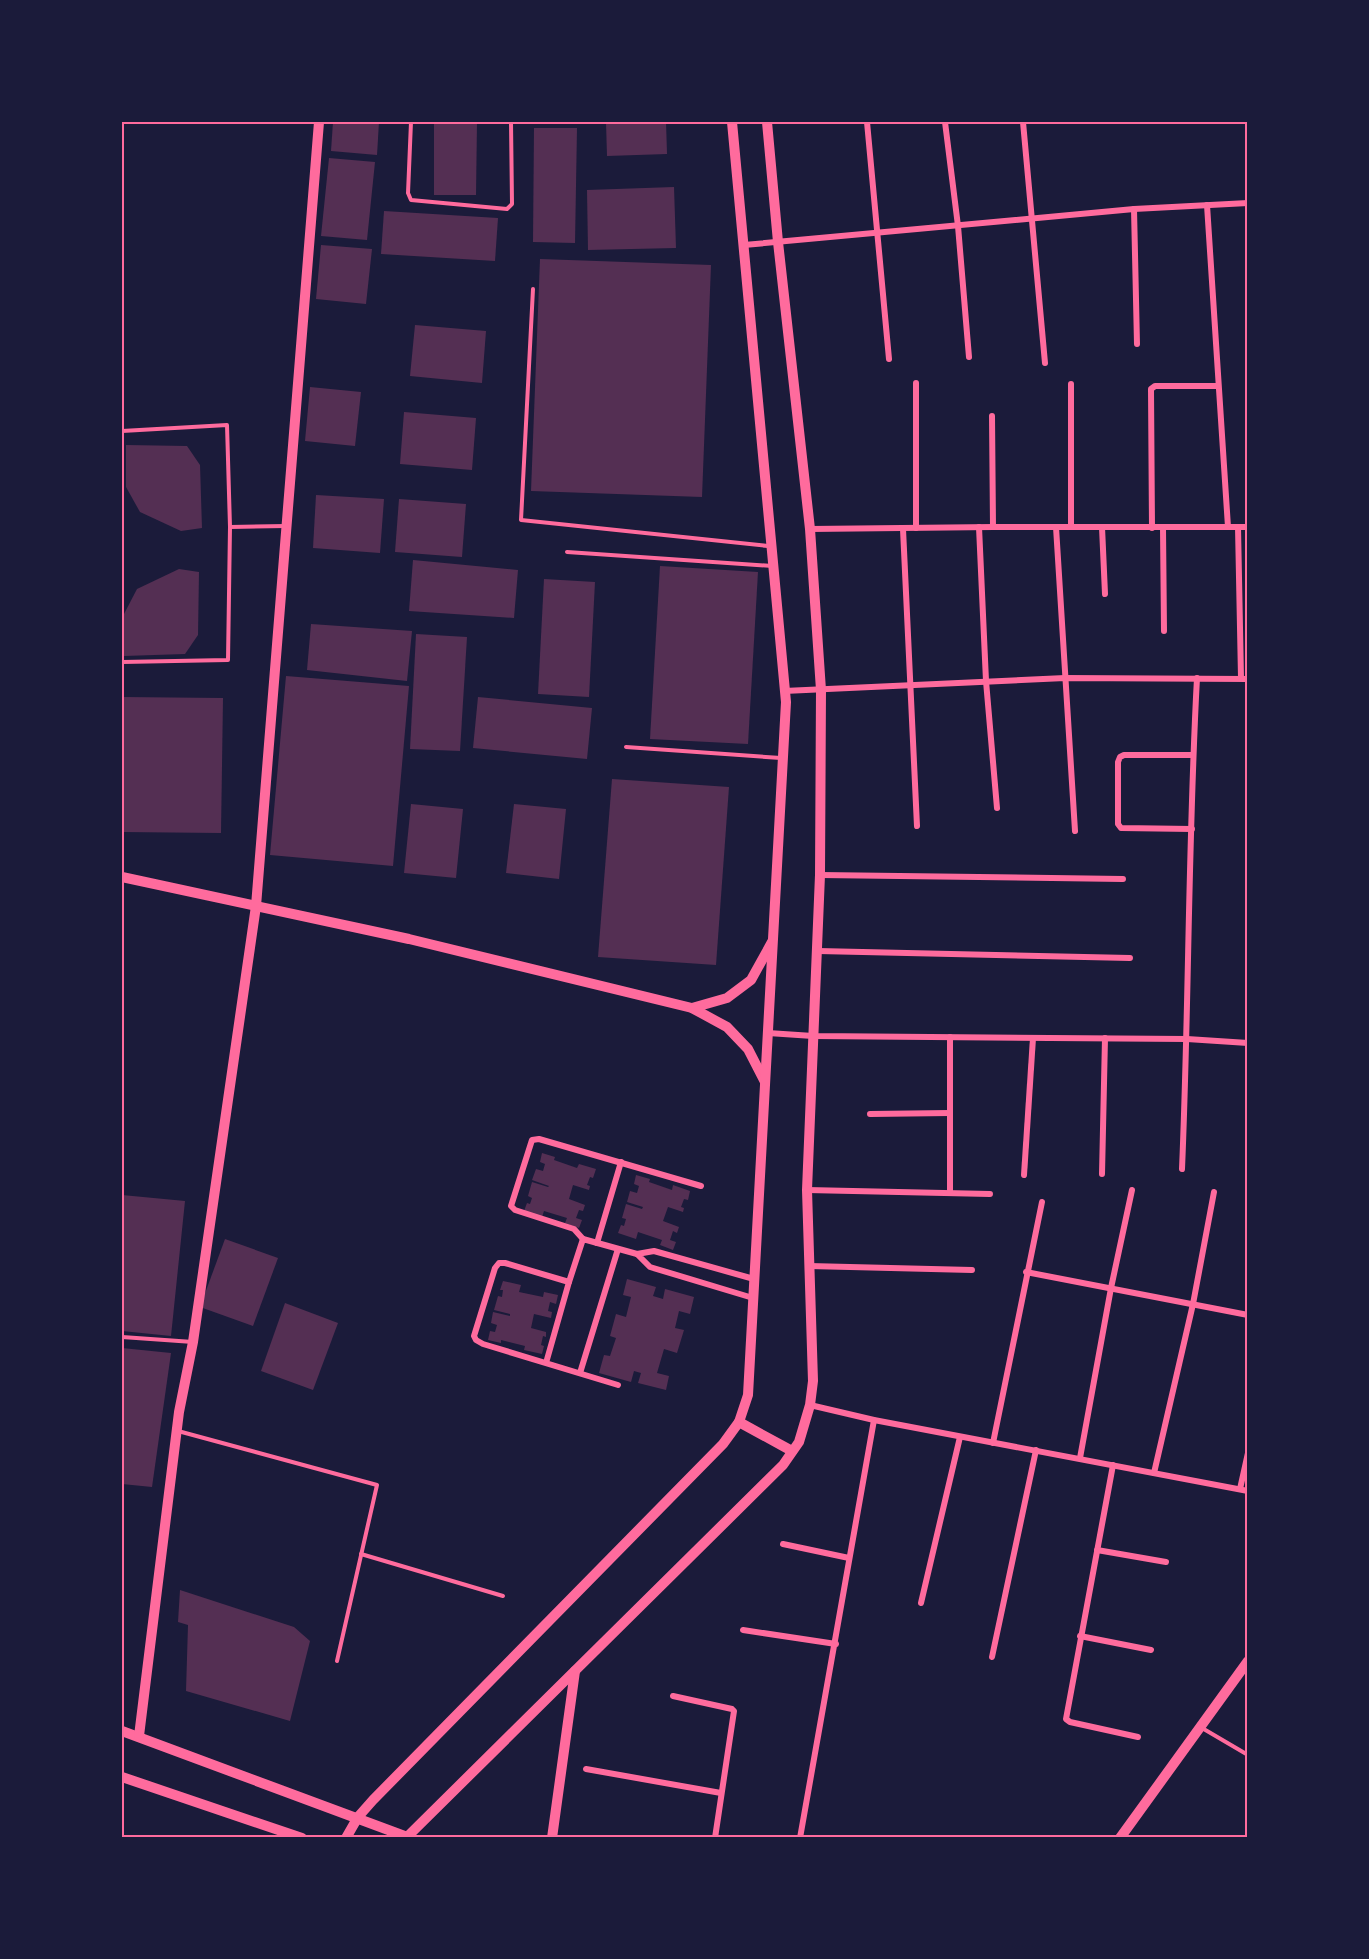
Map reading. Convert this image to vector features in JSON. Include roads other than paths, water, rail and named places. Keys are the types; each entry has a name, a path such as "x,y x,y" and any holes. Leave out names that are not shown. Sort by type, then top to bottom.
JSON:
{"street":[{"path":"139,1736 177,1430 193,1342 256,906 319,122"},
{"path":"346,1838 358,1817 723,1444 739,1422 748,1395 786,702 732,122"},
{"path":"122,1731 407,1837 783,1465 799,1442 810,1405 813,1381 807,1190 818,951 821,690 810,529 767,122"},
{"path":"867,122 889,359"},
{"path":"945,122 958,226 969,357"},
{"path":"1023,122 1045,363"},
{"path":"744,245 1134,209 1248,203"},
{"path":"1207,205 1228,527"},
{"path":"1134,209 1137,344"},
{"path":"916,383 916,528"},
{"path":"1071,384 1071,527"},
{"path":"1152,528 1151,389 1155,386 1218,386"},
{"path":"992,416 993,526"},
{"path":"810,529 993,526 1248,527"},
{"path":"979,527 987,681 997,808"},
{"path":"1056,527 1075,831"},
{"path":"1102,527 1105,594"},
{"path":"784,691 1065,678 1244,679 1239,527"},
{"path":"1163,528 1164,631"},
{"path":"903,529 917,826"},
{"path":"1182,1168 1197,678"},
{"path":"1192,829 1121,828 1118,824 1118,762 1124,755 1193,755"},
{"path":"820,875 1123,879"},
{"path":"122,877 409,939 692,1008 727,1027 748,1049 765,1082"},
{"path":"692,1008 727,998 751,981 773,939"},
{"path":"818,951 1130,958"},
{"path":"768,1033 813,1036 1187,1039 1248,1043"},
{"path":"950,1037 950,1192"},
{"path":"1024,1175 1033,1038"},
{"path":"1102,1174 1105,1038"},
{"path":"870,1114 950,1113"},
{"path":"701,1186 539,1139 532,1140 530,1144 511,1206 515,1210 574,1229 583,1239 637,1254 654,1251 754,1279"},
{"path":"597,1243 621,1162"},
{"path":"807,1190 990,1194"},
{"path":"1080,1458 1132,1190"},
{"path":"1154,1473 1193,1304 1214,1192"},
{"path":"993,1443 1042,1202"},
{"path":"546,1363 583,1239"},
{"path":"580,1373 618,1249"},
{"path":"637,1254 650,1267 753,1298"},
{"path":"569,1282 499,1263 495,1268 474,1336 483,1344 618,1385"},
{"path":"809,1266 972,1270"},
{"path":"1026,1272 1248,1315"},
{"path":"810,1405 960,1437 1248,1491"},
{"path":"800,1838 874,1420"},
{"path":"739,1422 792,1451"},
{"path":"921,1603 960,1437"},
{"path":"992,1658 1036,1450"},
{"path":"1240,1489 1248,1453"},
{"path":"1113,1465 1065,1719 1138,1737"},
{"path":"783,1544 849,1558"},
{"path":"1097,1550 1166,1562"},
{"path":"743,1630 836,1644"},
{"path":"1080,1636 1151,1650"},
{"path":"1120,1838 1248,1661"},
{"path":"552,1838 575,1671"},
{"path":"673,1696 734,1711 715,1838"},
{"path":"586,1769 721,1793"},
{"path":"122,1777 302,1838"}],"lane":[{"path":"411,122 408,193 411,200 507,208 512,204 511,122"},
{"path":"533,289 521,520 772,547"},
{"path":"122,431 227,425 230,526 228,660 122,662"},
{"path":"230,526 286,526"},
{"path":"567,552 774,566"},
{"path":"627,747 783,758"},
{"path":"122,1336 193,1342"},
{"path":"177,1430 377,1485 337,1661"},
{"path":"362,1554 504,1596"},
{"path":"1199,1726 1248,1755"}]}
